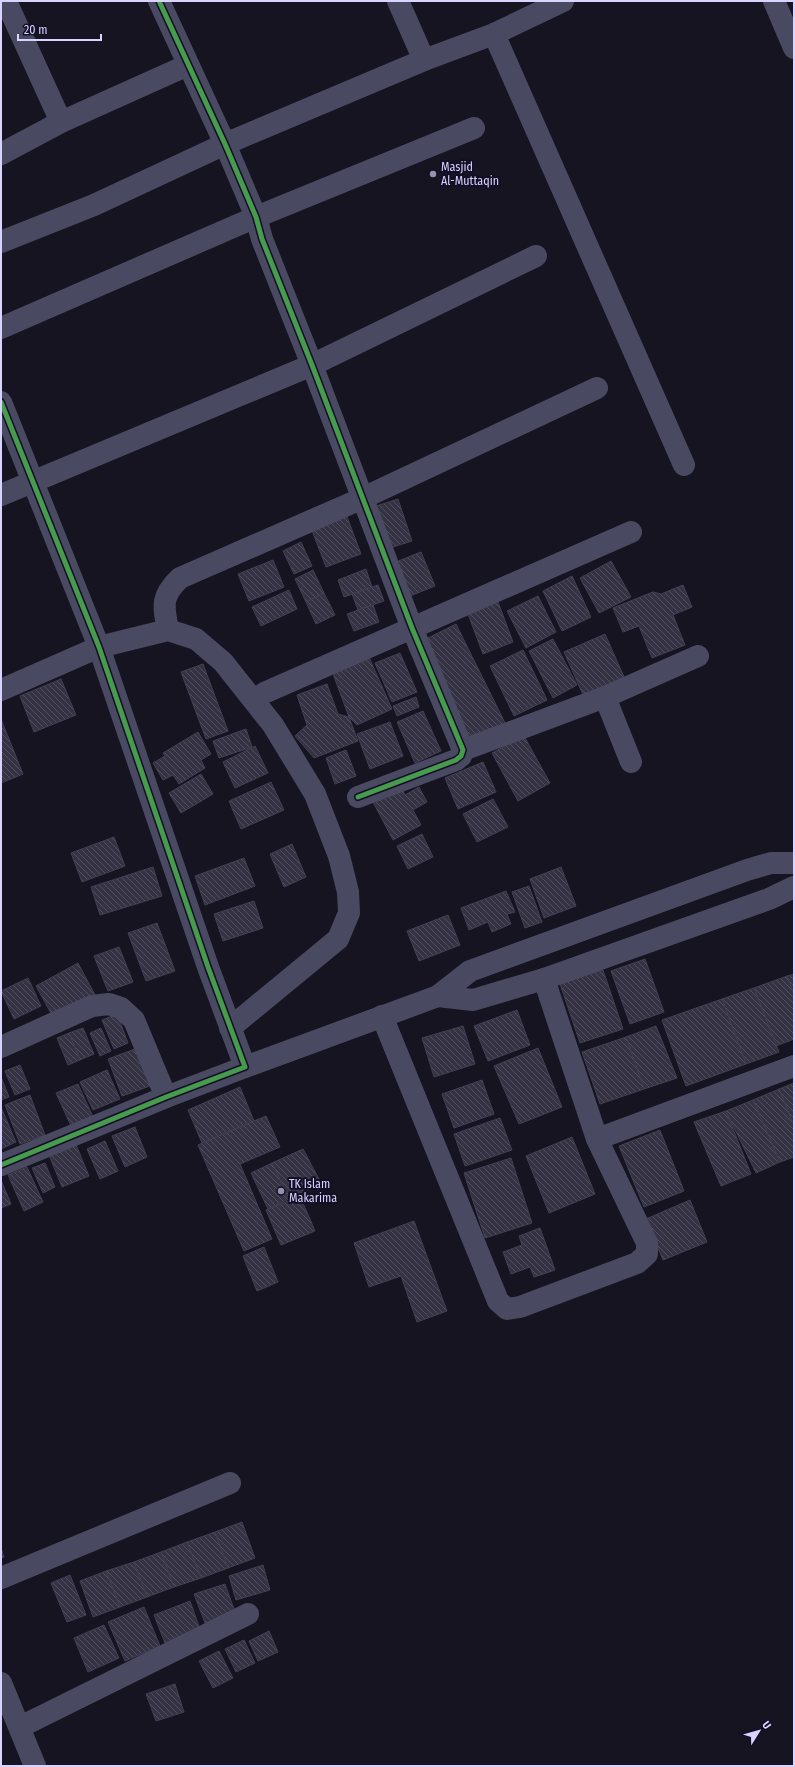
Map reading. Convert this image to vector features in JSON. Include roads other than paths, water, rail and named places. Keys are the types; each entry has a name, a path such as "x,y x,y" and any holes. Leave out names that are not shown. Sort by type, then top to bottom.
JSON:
{"street":[{"path":"6,1 61,122"},
{"path":"159,1 225,144 256,217 262,239 312,365 412,628 463,750 461,756 456,760 358,797"},
{"path":"398,1 424,60"},
{"path":"1,242 94,205 225,144 424,60 494,34 564,1"},
{"path":"774,1 794,48"},
{"path":"494,34 684,465"},
{"path":"1,154 61,122 188,66"},
{"path":"1,328 256,217 474,128"},
{"path":"1,495 312,365 536,256"},
{"path":"168,630 164,607 166,593 180,578 363,498 597,388"},
{"path":"1,402 34,481 99,647 230,1028 245,1067"},
{"path":"264,693 631,532"},
{"path":"1,690 99,647 168,630 196,639 223,662 273,725 315,794 339,856 348,892 349,913 338,939 230,1028"},
{"path":"463,750 605,697 698,656"},
{"path":"605,697 631,762"},
{"path":"1,1165 166,1096 438,996 470,971 747,870 771,863 794,863"},
{"path":"438,996 473,1000 544,979 631,946 769,899 794,887"},
{"path":"621,916 631,946"},
{"path":"382,1016 498,1301 507,1309 520,1307 637,1263 646,1254 647,1243 597,1139 544,979"},
{"path":"1,1047 92,1006 109,1004 121,1008 134,1020 166,1096"},
{"path":"597,1139 794,1066"},
{"path":"1,1578 230,1483"},
{"path":"20,1728 248,1614"},
{"path":"1,1683 35,1766"}],"place":[{"name":"Masjid Al-Muttaqin","path":"433,174"},
{"name":"TK Islam Makarima","path":"281,1191"}]}
